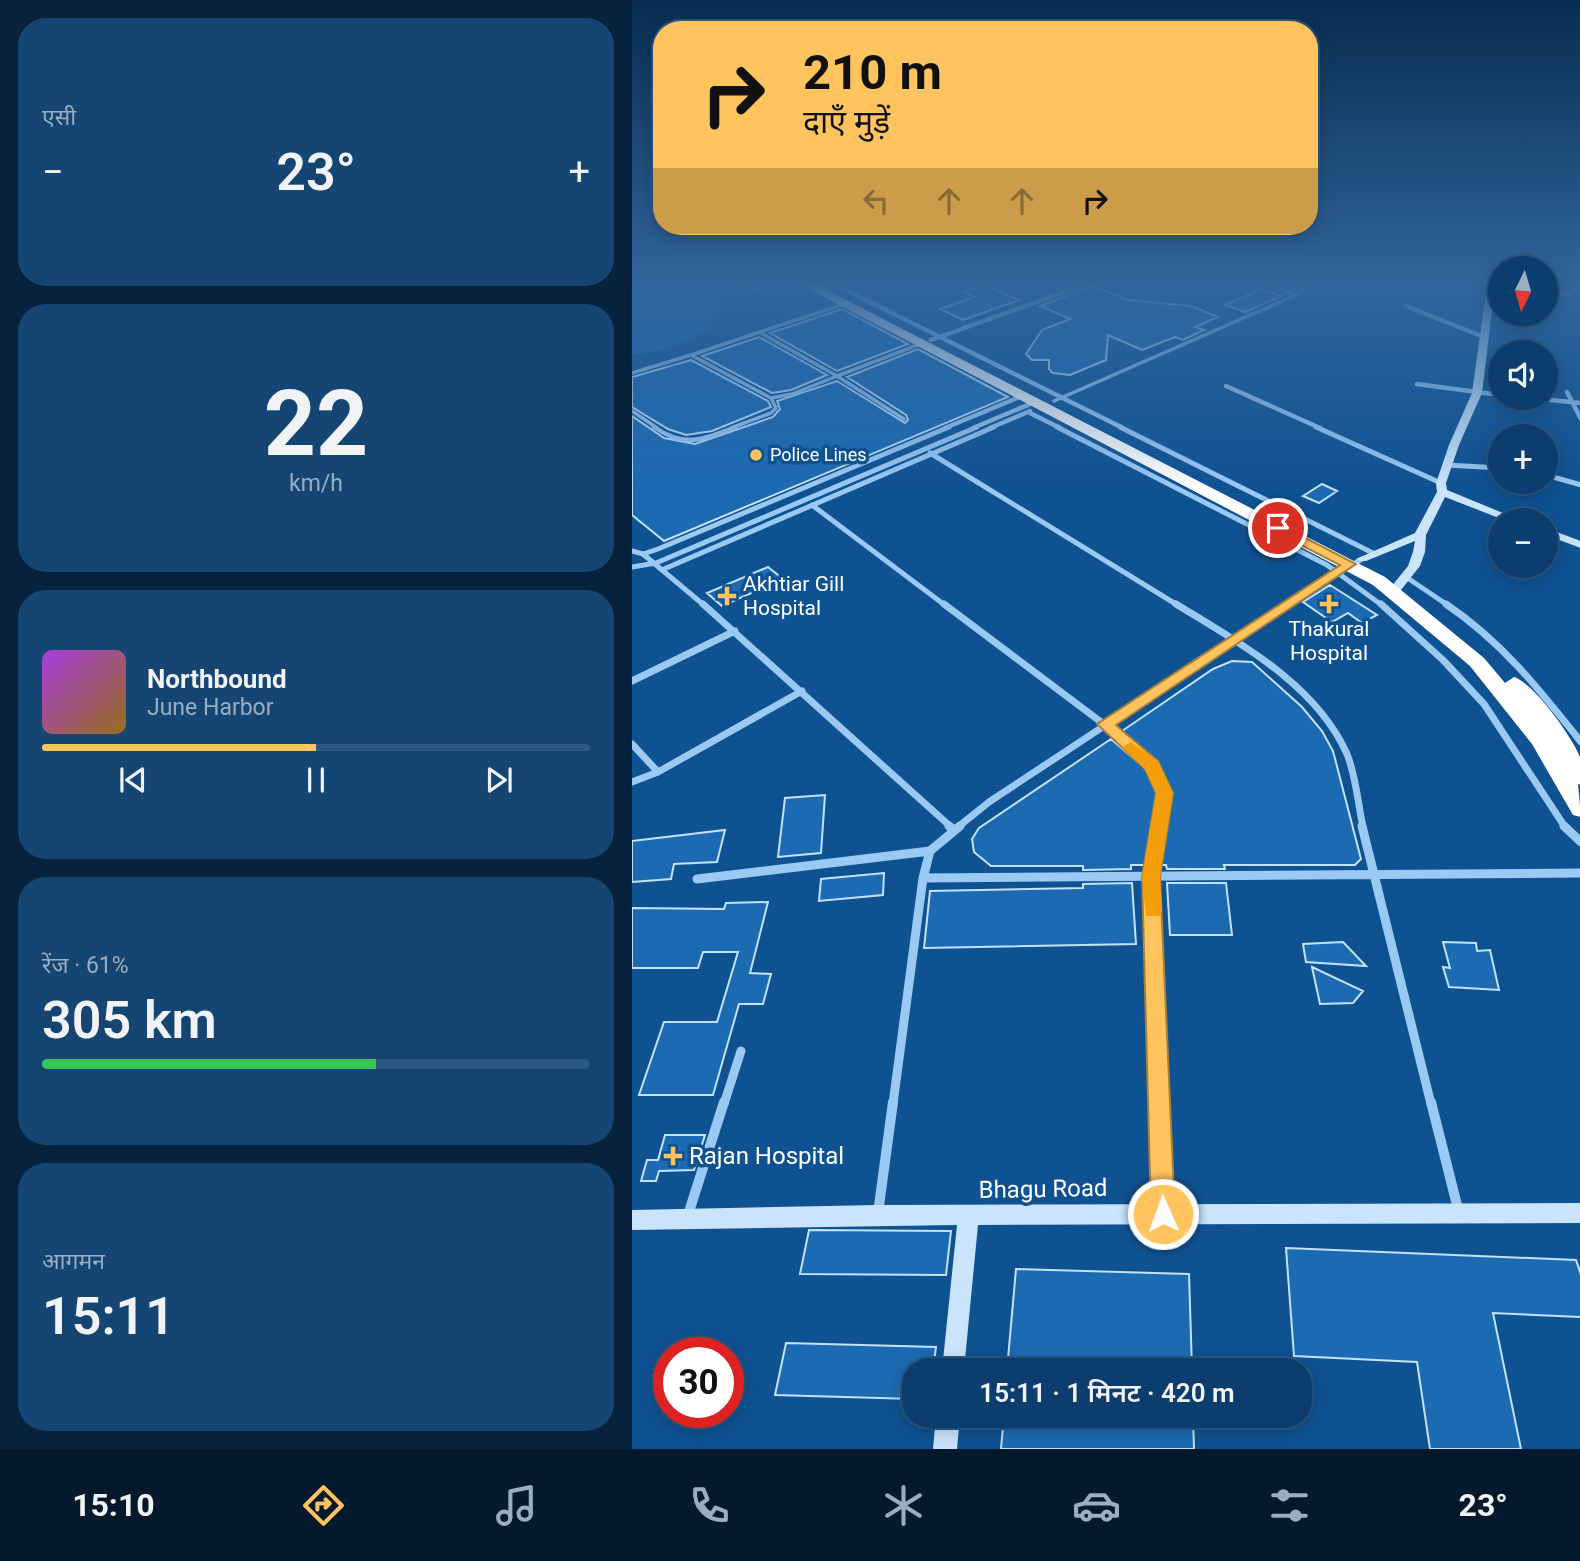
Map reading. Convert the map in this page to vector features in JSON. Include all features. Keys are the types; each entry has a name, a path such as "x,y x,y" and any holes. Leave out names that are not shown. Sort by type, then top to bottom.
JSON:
{"highway":[{"path":"951,353 1034,403"},
{"path":"951,353 1034,403 1400,584 1489,658 1538,710 1580,777"},
{"path":"1400,584 1477,662 1540,739 1580,809"}],"street":[{"path":"1482,353 1477,393 1420,535 1422,550 1400,584 1474,623 1519,664 1580,743"},
{"path":"1417,384 1488,394"},
{"path":"1226,386 1488,508"},
{"path":"1567,392 1580,419"},
{"path":"1558,401 1580,404"},
{"path":"664,569 931,453 1034,403"},
{"path":"632,567 656,563 1034,403"},
{"path":"643,554 1034,403 1356,562 1375,599 1459,677 1497,721 1553,812 1580,842"},
{"path":"931,453 1233,639 1294,684 1333,727 1348,757 1373,876 1460,1213"},
{"path":"1448,465 1488,467"},
{"path":"1558,479 1580,485"},
{"path":"812,505 1105,724 1152,766 1164,793 1151,877 1163,1214"},
{"path":"878,1215 923,878 930,851 953,830 1233,639 1356,562 1420,535"},
{"path":"1558,536 1580,545"},
{"path":"632,551 643,554 664,569 953,830"},
{"path":"632,681 735,631"},
{"path":"632,782 658,772 802,691"},
{"path":"632,744 658,772"},
{"path":"697,879 930,851"},
{"path":"923,878 1580,873"},
{"path":"686,1219 741,1051"},
{"name":"Bhagu Road","path":"632,1220 878,1215 969,1217 1580,1213"},
{"path":"954,1358 969,1217"},
{"path":"945,1449 947,1428"}],"lane":[{"path":"632,373 698,353"},
{"path":"796,353 904,419"},
{"path":"691,355 771,398 784,397 897,353"},
{"path":"1034,403 1156,353"},
{"path":"632,411 663,433 694,443 771,413 776,408 771,398"}],"building":[{"path":"712,353 787,353 827,375 791,390 772,393 702,356"},
{"path":"805,353 885,353 837,371"},
{"path":"909,353 925,353 1008,397 664,541 632,515 632,416 664,438 695,444 773,417 780,409 777,401 837,381 905,423 908,420 906,415 847,377"},
{"path":"1107,353 1106,360 1070,375 1053,373 1049,369 1049,360 1032,360 1026,354"},
{"path":"691,360 768,401 771,407 712,431 686,435 668,429 632,407 632,377"},
{"path":"1322,484 1337,491 1319,503 1303,496"},
{"path":"768,567 783,579 722,606 707,593"},
{"path":"1330,585 1377,615 1362,623 1348,613 1332,622 1303,602"},
{"path":"1232,661 1252,662 1302,707 1322,731 1333,751 1361,859 1355,865 1224,865 1225,869 1167,869 1166,865 1160,865 1170,791 1156,762 1122,731 1213,669"},
{"path":"1111,739 1147,770 1158,794 1146,865 1131,865 1131,869 1083,870 1083,866 991,866 974,852 972,839 979,828"},
{"path":"825,795 821,853 778,857 785,798"},
{"path":"725,830 717,862 674,864 671,879 632,882 632,841"},
{"path":"884,873 883,895 819,901 821,879"},
{"path":"1132,883 1136,944 924,948 930,891 1083,888 1083,884"},
{"path":"1167,883 1226,883 1232,935 1170,935"},
{"path":"768,902 750,973 771,974 763,1004 739,1004 713,1095 639,1095 664,1022 717,1022 738,952 703,952 698,968 632,968 632,908 724,909 726,903"},
{"path":"1343,942 1366,966 1306,962 1303,944"},
{"path":"1443,942 1476,943 1477,951 1490,950 1499,990 1449,987 1443,967 1450,968"},
{"path":"1312,967 1363,991 1353,1003 1320,1004"},
{"path":"665,1135 705,1135 694,1170 659,1171 656,1181 641,1181 647,1160 658,1160"},
{"path":"809,1230 951,1231 946,1275 800,1274"},
{"path":"1286,1248 1576,1260 1581,1275 1581,1317 1493,1313 1521,1449 1430,1449 1417,1362 1294,1356"},
{"path":"1016,1269 1189,1274 1192,1358 1008,1358"},
{"path":"786,1343 936,1347 935,1358 902,1358 902,1399 775,1395"},
{"path":"1003,1428 1193,1428 1194,1449 1001,1449"}],"slow traffic":[{"path":"1131,747 1152,766 1164,793 1151,877 1152,911"}],"place":[{"name":"Police Lines","path":"756,455"},
{"name":"Akhtiar Gill Hospital","path":"727,596"},
{"name":"Thakural Hospital","path":"1329,604"},
{"name":"Rajan Hospital","path":"673,1156"}],"route":[{"path":"1163,1214 1151,877 1164,793 1152,766 1105,724 1349,564 1278,528"}]}
